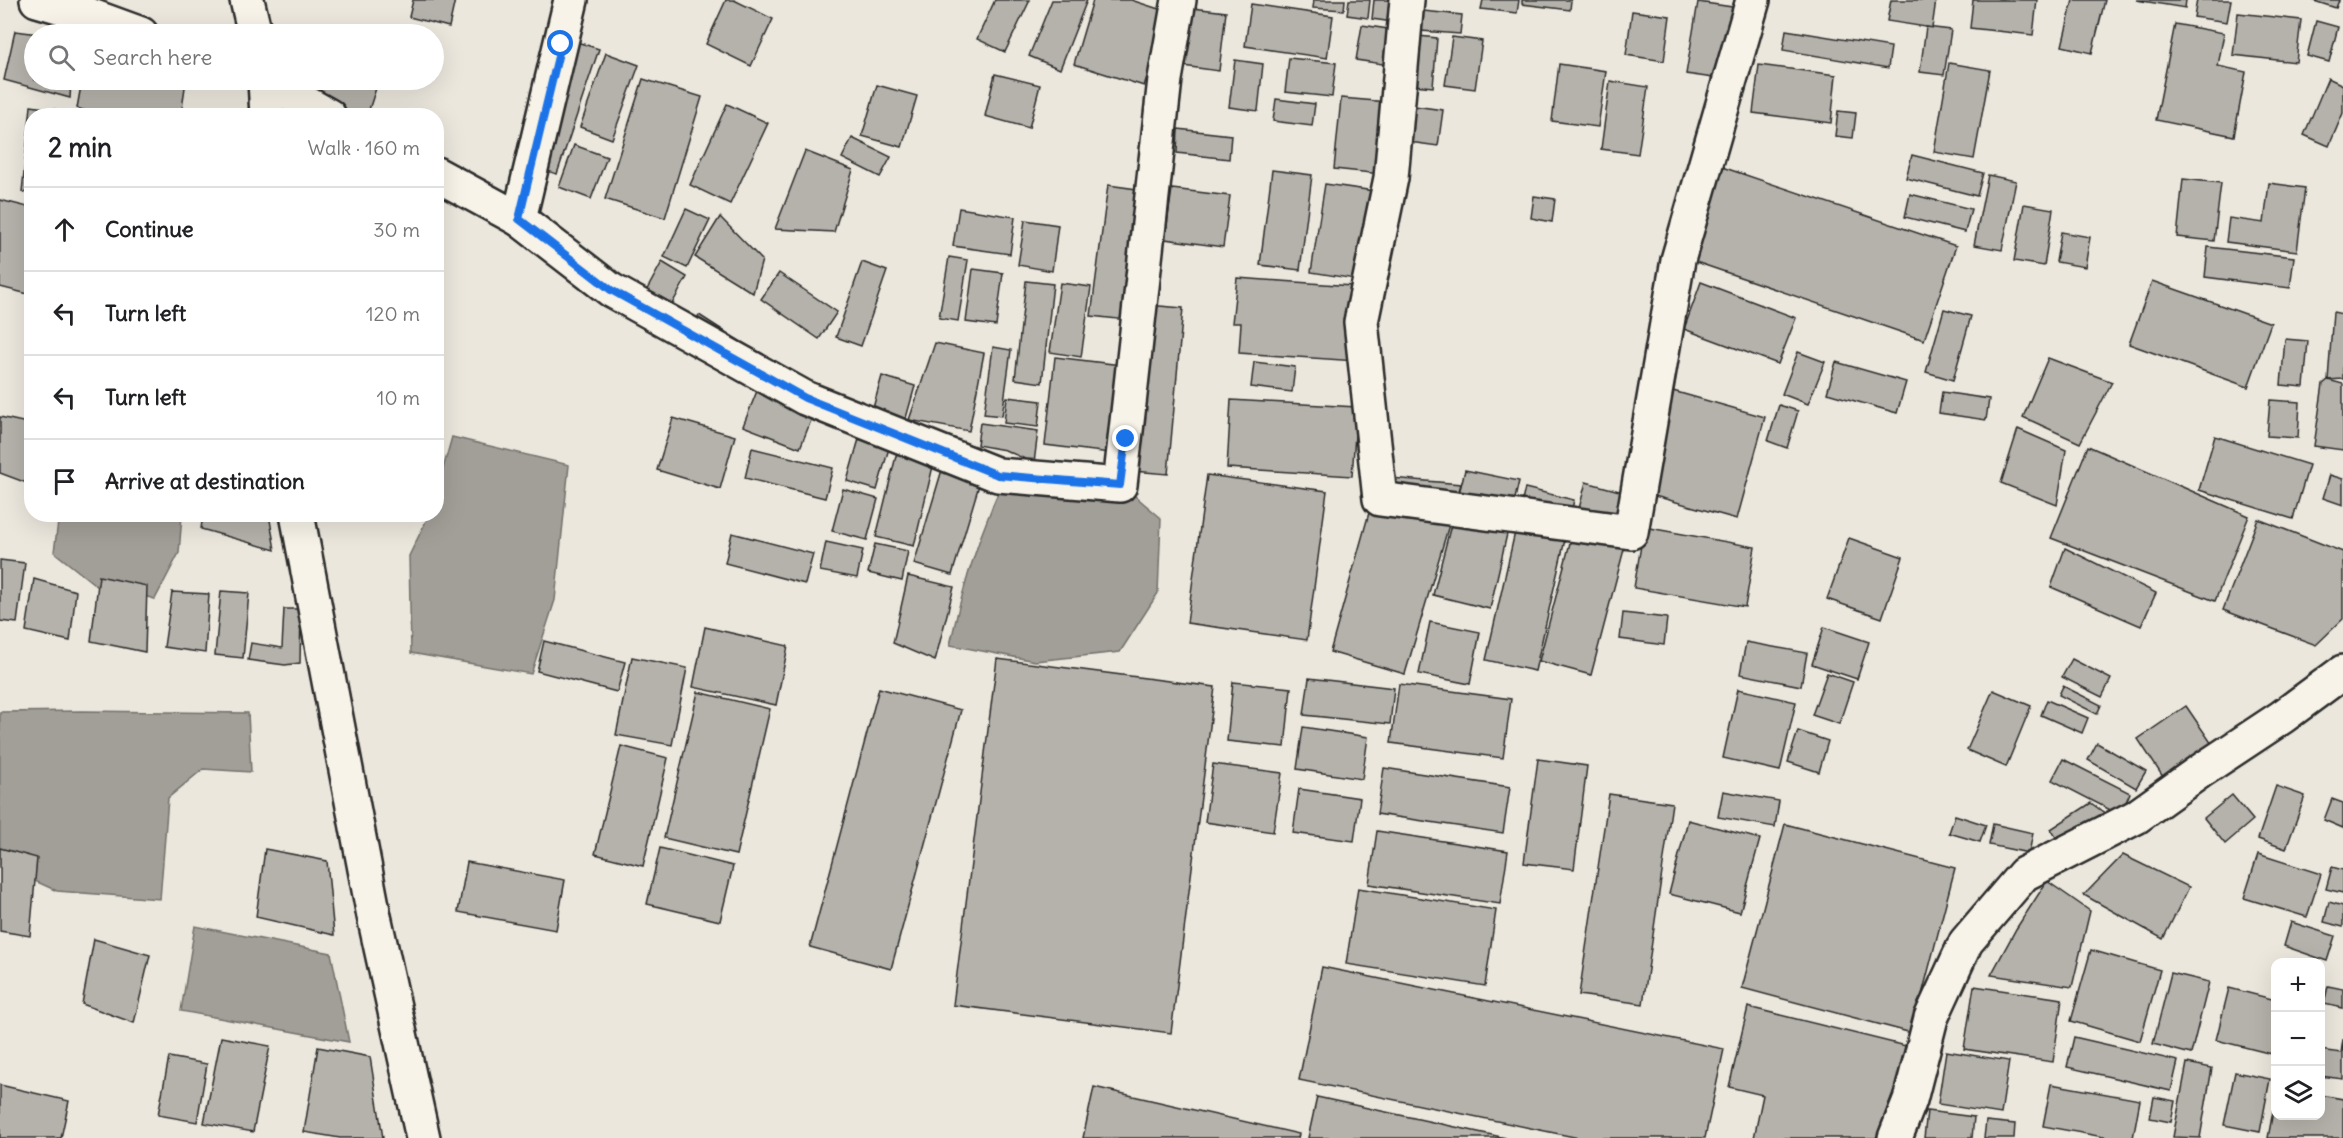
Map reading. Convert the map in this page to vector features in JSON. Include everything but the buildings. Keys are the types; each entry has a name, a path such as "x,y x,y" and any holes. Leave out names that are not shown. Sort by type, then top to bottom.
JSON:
{"street":[{"path":"37,0 114,24"},
{"path":"247,0 253,24"},
{"path":"519,219 571,0"},
{"path":"444,178 519,219 611,290 805,398 998,475 1120,485 1165,79 1179,0"},
{"path":"1407,0 1391,177 1361,322 1380,499 1631,532 1678,260 1754,0"},
{"path":"265,90 266,108"},
{"path":"282,90 315,108"},
{"path":"299,522 374,916 423,1138"},
{"path":"1895,1138 1910,1100 1931,1018 1966,942 2024,874 2136,817 2282,717 2343,672"}],"shaded area":[{"path":"452,437 569,465 555,600 531,674 411,653 409,556 426,522 444,522 444,465"},
{"path":"1122,485 1161,518 1158,593 1120,652 1035,661 950,645 971,565 1000,488"},
{"path":"58,522 181,522 179,553 155,599 122,590 98,587 54,552"},
{"path":"0,712 248,713 251,772 203,769 168,798 160,899 57,891 0,865"},
{"path":"195,926 331,953 349,1042 181,1011"}],"route":[{"path":"561,44 519,219 611,290 805,398 998,475 1120,485 1126,439"}]}
